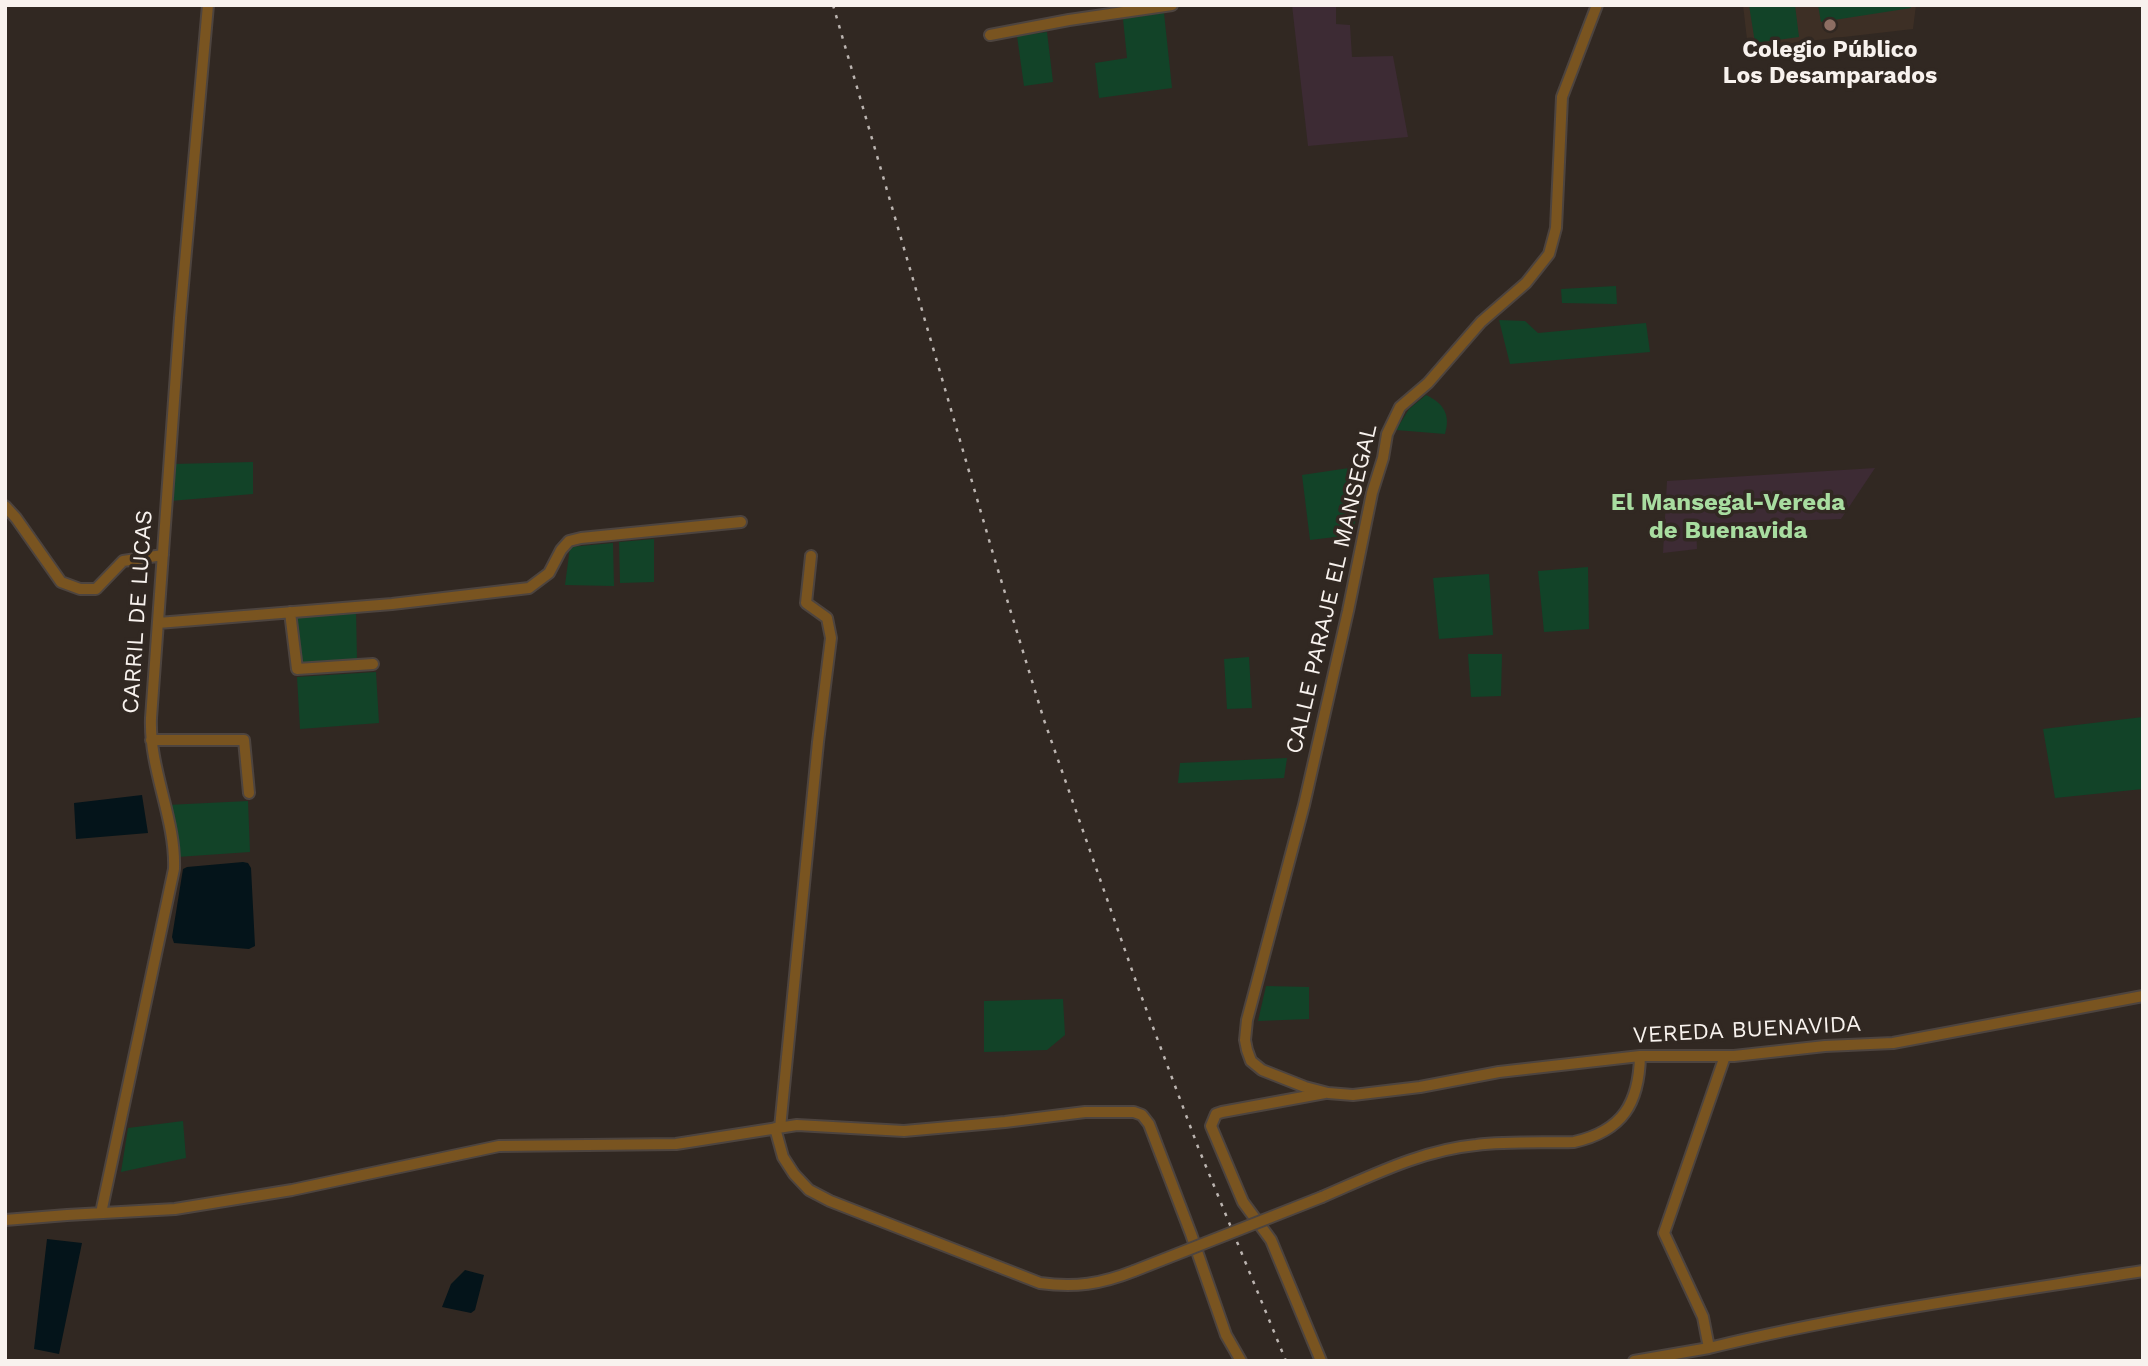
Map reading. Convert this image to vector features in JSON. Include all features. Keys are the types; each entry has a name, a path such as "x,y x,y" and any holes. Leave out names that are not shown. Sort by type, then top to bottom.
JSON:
{"street":[{"name":"CARRIL DE LUCAS","path":"101,1213 173,884 173,849 150,740 180,318 208,5"},
{"path":"990,35 1172,5"},
{"name":"CALLE PARAJE EL MANSEGAL","path":"1328,1093 1262,1070 1251,1061 1245,1040 1247,1020 1304,805 1372,492 1383,458 1387,434 1400,407 1429,383 1481,323 1526,283 1549,254 1556,229 1562,97 1597,5"},
{"path":"5,506 16,517 61,582 80,589 96,589 123,561 163,555"},
{"path":"158,623 392,604 529,587 549,573 569,541 741,522"},
{"path":"811,556 806,603 827,618 831,638 777,1128 783,1157 809,1190 867,1216 1040,1283 1061,1286 1107,1282 1398,1164 1475,1145 1574,1142 1589,1138 1615,1123 1630,1107 1639,1082 1640,1056"},
{"path":"290,612 297,669 373,664"},
{"path":"150,740 244,740 249,793"},
{"name":"VEREDA BUENAVIDA","path":"1328,1093 1353,1095 1420,1087 1499,1072 1640,1056 1725,1056 1825,1045 1893,1043 2143,996"},
{"path":"1709,1348 1703,1317 1664,1233 1725,1056"},
{"path":"1321,1361 1271,1240 1243,1202 1212,1126 1216,1114 1222,1112 1328,1093"},
{"path":"5,1220 155,1212 244,1199 370,1175 499,1146 676,1144 813,1125 904,1130 1085,1112 1121,1111 1142,1115 1149,1124 1226,1335 1241,1361"},
{"path":"1634,1361 1929,1305 2143,1270"}],"shaded area":[{"path":"1292,5 1336,5 1336,24 1350,25 1352,57 1393,56 1408,137 1308,146"},
{"name":"Colegio Público Los Desamparados","path":"1743,5 1916,5 1913,29 1748,48"},
{"path":"1875,468 1841,519 1696,524 1697,549 1663,553 1667,481"},
{"path":"142,795 148,833 76,839 74,803"},
{"path":"248,863 251,868 255,946 249,949 174,943 172,937 183,869"},
{"path":"47,1239 82,1243 59,1354 34,1349"},
{"path":"465,1270 484,1275 475,1310 471,1313 442,1307 451,1284"}],"green space":[{"path":"1749,5 1795,5 1799,37 1755,43"},
{"path":"1818,5 1911,5 1911,8 1821,22"},
{"path":"1164,13 1172,88 1099,98 1095,63 1127,58 1123,19"},
{"path":"1047,32 1053,82 1024,86 1017,36"},
{"path":"1616,286 1617,304 1562,303 1561,289"},
{"path":"1499,320 1525,321 1538,333 1646,323 1650,352 1510,364"},
{"path":"1426,395 1444,410 1447,421 1445,434 1396,430 1409,409"},
{"path":"253,462 253,494 170,501 173,464"},
{"path":"1369,465 1352,535 1310,540 1302,475"},
{"path":"654,539 654,582 620,583 619,542"},
{"path":"613,543 614,586 565,585 570,547"},
{"path":"1588,567 1589,629 1544,632 1538,571"},
{"path":"1489,574 1493,635 1439,639 1433,578"},
{"path":"356,610 357,660 298,665 293,616"},
{"path":"1468,654 1502,654 1501,696 1471,697"},
{"path":"1249,657 1252,708 1227,709 1224,659"},
{"path":"376,672 379,723 300,729 297,677"},
{"path":"2143,717 2143,789 2055,798 2043,729"},
{"path":"1287,758 1284,778 1178,783 1180,763"},
{"path":"248,801 250,852 177,857 167,805"},
{"path":"1266,986 1309,987 1309,1019 1258,1021"},
{"path":"1063,999 1065,1035 1047,1050 984,1052 984,1001"},
{"path":"183,1121 186,1158 121,1172 128,1128"}],"railway":[{"path":"833,5 1044,720 1139,990 1198,1147 1286,1361"}],"place":[{"name":"Colegio Público Los Desamparados","path":"1830,25"}],"district":[{"name":"El Mansegal-Vereda de Buenavida","path":"1728,517"}]}
